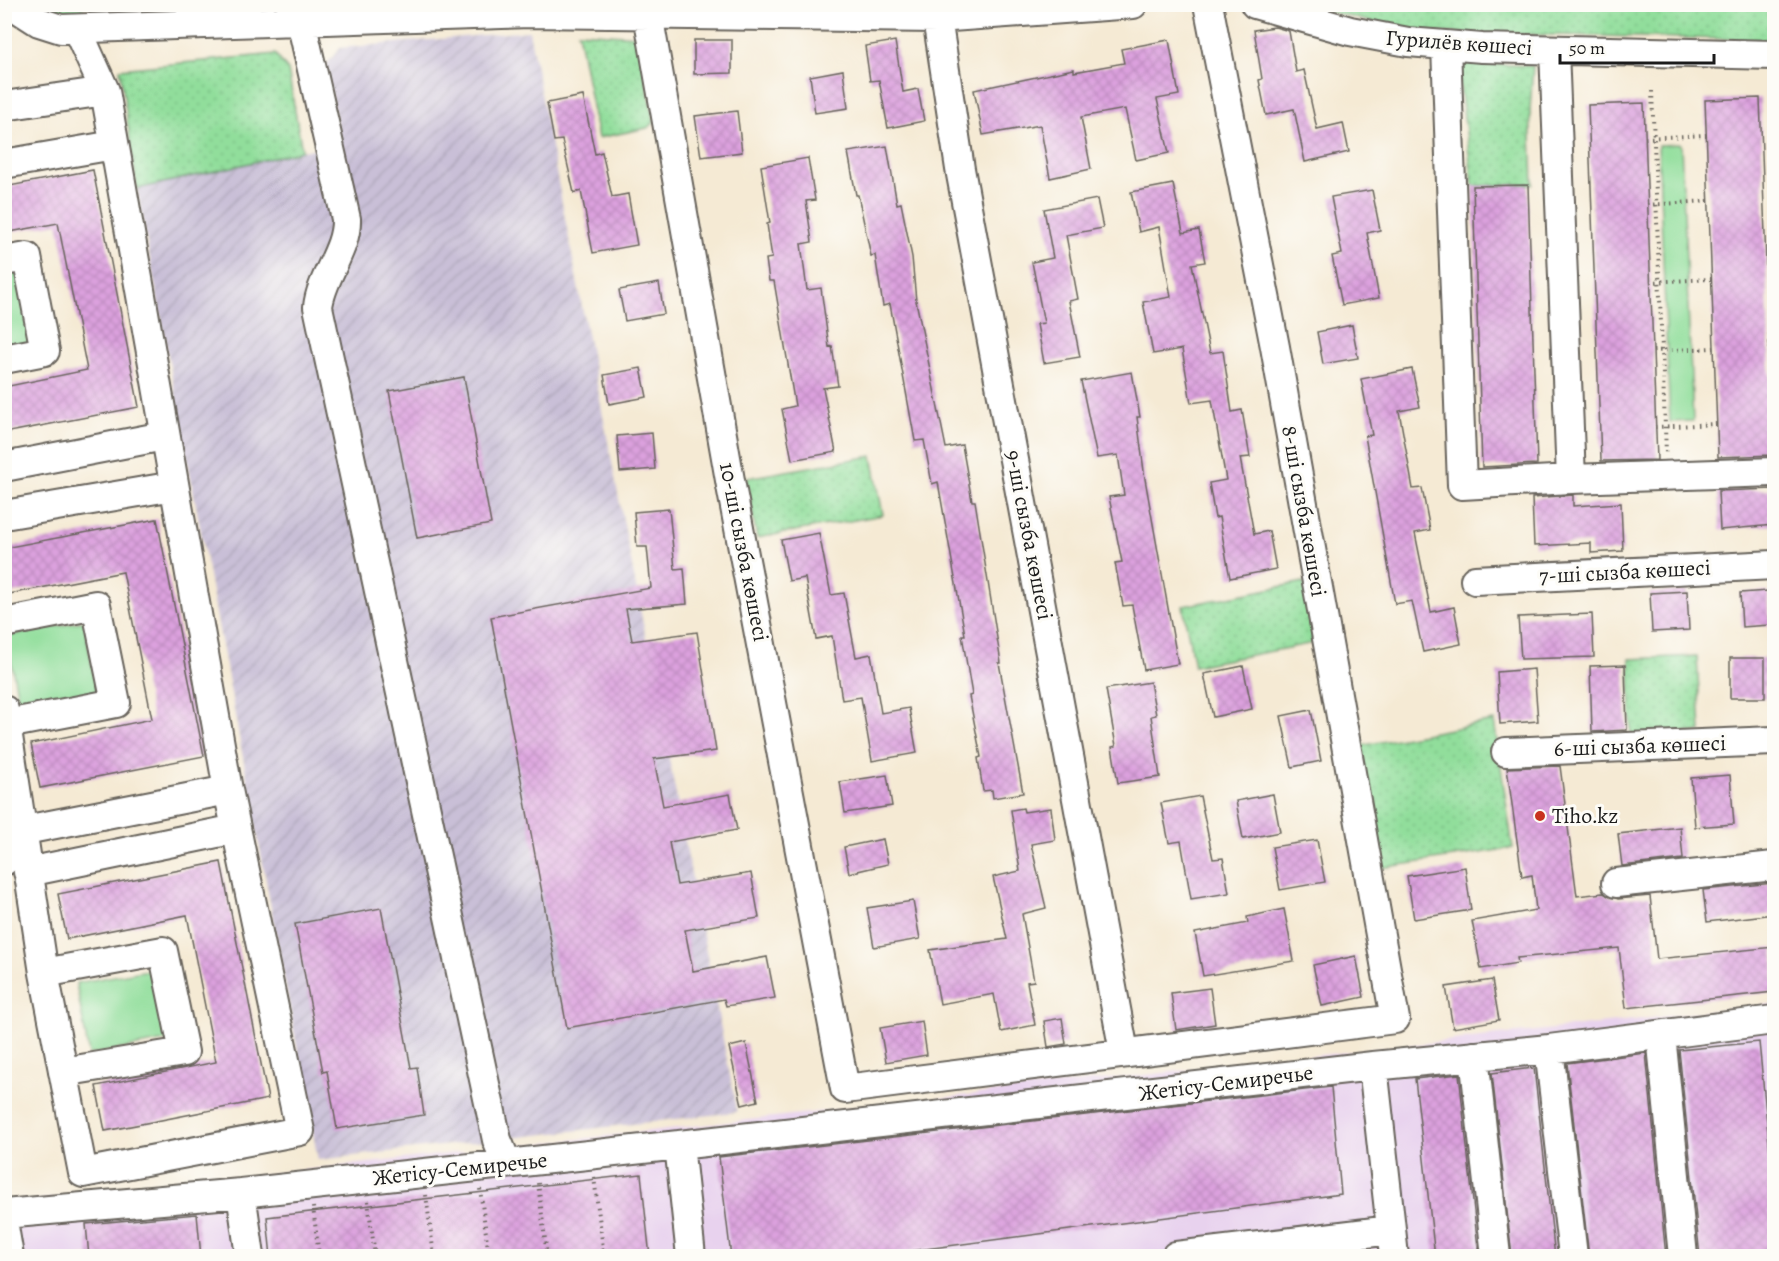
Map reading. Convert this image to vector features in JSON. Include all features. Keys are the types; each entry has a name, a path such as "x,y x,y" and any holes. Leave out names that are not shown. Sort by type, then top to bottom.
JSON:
{"street":[{"path":"11,4 39,22 61,29 518,14 937,18 1133,4"},
{"name":"8-ші сызба көшесі","path":"1124,1052 1395,1019 1275,347 1208,4"},
{"name":"Гурилёв көшесі","path":"1255,4 1383,39 1446,46 1774,56"},
{"name":"10-ші сызба көшесі","path":"648,14 731,486 845,1089 1124,1052"},
{"name":"9-ші сызба көшесі","path":"937,18 960,169 1124,1052"},
{"path":"301,21 346,219 344,237 319,296 318,307 497,1140 521,1162"},
{"path":"77,29 105,91 228,790 300,1131 83,1173 44,973 11,841 25,830 228,790"},
{"path":"1446,46 1462,485 1774,472"},
{"path":"1554,50 1571,479"},
{"path":"4,106 105,91"},
{"path":"4,164 114,145"},
{"path":"4,261 27,257 45,351 4,359"},
{"path":"4,466 164,436"},
{"path":"4,515 174,486"},
{"name":"7-ші сызба көшесі","path":"1475,580 1774,565"},
{"path":"4,623 96,605 116,703 6,717 25,830"},
{"name":"6-ші сызба көшесі","path":"1506,752 1774,741"},
{"path":"16,867 236,829"},
{"path":"1616,883 1774,866"},
{"path":"44,973 163,951 184,1052 63,1072"},
{"name":"Жетісу-Семиречье","path":"4,1214 592,1155 1549,1048 1774,1020"},
{"path":"1661,1035 1683,1257"},
{"path":"1549,1048 1573,1257"},
{"path":"1474,1056 1496,1257"},
{"path":"1176,1257 1392,1243 1373,1066"},
{"path":"678,1145 691,1257"},
{"path":"241,1192 250,1257"},
{"path":"4,1227 9,1257"}],"path":[{"path":"1652,91 1667,476"},
{"path":"1645,138 1706,135"},
{"path":"1647,205 1708,201"},
{"path":"1650,282 1711,279"},
{"path":"1653,351 1714,348"},
{"path":"1655,427 1716,424"},
{"path":"592,1155 604,1257"},
{"path":"521,1162 547,1257"},
{"path":"477,1167 489,1257"},
{"path":"423,1173 434,1257"},
{"path":"366,1179 375,1257"},
{"path":"310,1185 319,1257"}],"shaded area":[{"path":"529,31 737,1112 318,1160 137,189 120,69 275,54 288,70 302,151 340,144 326,65 340,48"},
{"path":"1774,1004 1774,1256 5,1256 4,1204"}],"green space":[{"path":"38,5 83,5 82,17 74,19"},
{"path":"1301,5 1774,5 1774,40 1413,32"},
{"path":"578,32 638,36 654,123 647,128 598,138"},
{"path":"275,54 288,70 302,151 137,189 120,69"},
{"path":"1457,63 1533,66 1530,110 1533,184 1473,186"},
{"path":"1681,144 1693,421 1670,422 1658,145"},
{"path":"18,271 31,343 5,348 5,274"},
{"path":"872,456 883,515 757,538 746,478"},
{"path":"1304,582 1314,643 1194,666 1183,606"},
{"path":"84,621 97,693 20,708 6,636"},
{"path":"1697,656 1701,732 1631,735 1630,659"},
{"path":"1494,721 1513,848 1381,868 1359,746"},
{"path":"153,969 166,1041 89,1055 76,983"}],"building":[{"path":"1275,27 1289,31 1296,72 1304,70 1317,129 1343,123 1349,152 1305,162 1294,109 1266,115 1259,80 1262,79 1254,30"},
{"path":"694,40 732,40 732,73 694,74"},
{"path":"1169,40 1179,95 1157,99 1169,153 1136,160 1125,109 1081,117 1091,169 1050,178 1040,125 983,135 974,90 1074,69 1074,72 1124,63 1121,49"},
{"path":"895,41 903,92 918,89 924,121 888,128 879,80 870,81 865,46"},
{"path":"843,70 848,108 815,113 810,76"},
{"path":"583,96 595,154 602,152 612,197 628,194 637,245 593,253 581,191 574,193 562,140 554,141 547,103"},
{"path":"1760,98 1773,455 1718,457 1705,100"},
{"path":"1644,103 1657,460 1601,461 1588,105"},
{"path":"737,111 742,152 701,157 695,116"},
{"path":"887,146 897,204 901,203 912,257 916,301 946,448 962,445 972,501 975,501 1001,663 999,663 1023,793 993,798 992,790 983,791 978,758 981,757 969,696 972,695 962,635 965,635 938,482 932,484 924,440 915,441 890,304 883,306 875,255 871,256 858,195 856,195 848,152"},
{"path":"808,158 815,200 806,201 812,242 801,244 807,290 821,288 829,347 832,346 838,386 823,388 836,452 792,460 782,409 795,406 774,281 769,281 766,259 772,258 767,224 770,223 761,166"},
{"path":"93,170 139,407 4,433 4,387 87,370 58,223 4,233 4,187"},
{"path":"1173,184 1183,233 1199,230 1205,262 1192,264 1210,353 1223,351 1232,412 1242,410 1250,457 1240,458 1254,534 1269,531 1276,569 1230,578 1219,517 1215,518 1209,483 1226,480 1212,400 1191,403 1182,349 1153,354 1143,302 1171,297 1159,227 1139,232 1131,192"},
{"path":"1528,185 1537,464 1482,467 1473,186"},
{"path":"1372,190 1380,230 1367,233 1379,298 1342,305 1332,256 1342,254 1331,197"},
{"path":"1097,199 1103,228 1066,235 1078,299 1069,301 1080,357 1044,363 1037,324 1044,323 1032,262 1053,258 1044,209"},
{"path":"659,283 664,314 625,321 619,290"},
{"path":"1352,325 1358,358 1323,364 1317,332"},
{"path":"641,368 647,397 609,404 604,375"},
{"path":"1412,369 1420,407 1399,411 1413,489 1422,488 1430,530 1415,533 1431,612 1454,607 1461,644 1423,652 1412,601 1395,604 1365,436 1372,435 1361,379"},
{"path":"1132,372 1140,417 1137,417 1145,479 1178,664 1144,670 1132,605 1123,606 1115,563 1122,562 1109,497 1124,495 1118,455 1097,458 1081,381"},
{"path":"464,377 491,524 417,538 389,391"},
{"path":"652,433 655,469 620,472 617,436"},
{"path":"1774,489 1774,525 1720,530 1718,491"},
{"path":"1573,495 1573,506 1621,503 1623,551 1591,553 1591,543 1534,546 1532,498"},
{"path":"669,509 675,569 684,568 687,604 626,609 632,641 697,632 716,751 654,759 663,806 730,794 737,830 669,842 677,885 751,873 759,918 685,930 693,971 767,957 775,998 726,1006 724,999 567,1028 491,617 651,588 647,547 637,547 634,512"},
{"path":"157,519 204,756 40,788 31,744 152,719 123,572 4,595 4,548"},
{"path":"819,533 831,595 844,593 856,657 871,654 881,713 909,708 917,753 872,761 861,697 842,700 832,636 816,639 805,578 789,581 781,540"},
{"path":"1687,591 1689,630 1652,632 1650,593"},
{"path":"1768,591 1770,625 1742,627 1740,593"},
{"path":"1592,614 1594,657 1521,659 1518,617"},
{"path":"1730,658 1765,658 1765,698 1730,698"},
{"path":"1625,665 1627,730 1592,732 1590,666"},
{"path":"1243,666 1252,709 1213,717 1204,674"},
{"path":"1534,669 1538,721 1500,724 1497,672"},
{"path":"1150,682 1156,715 1151,716 1160,777 1118,783 1112,747 1116,746 1106,689"},
{"path":"1311,710 1321,761 1292,767 1281,716"},
{"path":"1560,766 1577,896 1603,893 1618,899 1650,896 1657,959 1774,947 1774,992 1626,1008 1619,948 1517,958 1518,963 1481,969 1472,921 1536,910 1532,875 1522,877 1507,768"},
{"path":"887,775 892,806 845,813 840,782"},
{"path":"1730,775 1734,824 1695,827 1691,778"},
{"path":"1273,794 1280,832 1243,839 1236,801"},
{"path":"1200,796 1213,859 1223,858 1229,893 1191,899 1181,841 1169,843 1161,803"},
{"path":"1023,808 1024,812 1051,808 1055,840 1031,844 1046,908 1022,914 1034,981 1027,982 1035,1025 1001,1032 994,994 940,1004 930,950 1007,939 993,877 1020,871 1011,810"},
{"path":"1680,827 1683,859 1622,866 1618,834"},
{"path":"883,839 888,864 849,873 844,847"},
{"path":"1317,840 1325,882 1280,890 1272,847"},
{"path":"221,862 268,1099 105,1131 96,1086 216,1062 187,915 67,939 58,894"},
{"path":"1465,867 1471,910 1414,919 1407,876"},
{"path":"1774,883 1774,914 1707,922 1703,890"},
{"path":"913,901 920,939 874,947 867,908"},
{"path":"381,908 411,1068 417,1067 424,1115 337,1129 327,1071 323,1072 295,924"},
{"path":"1284,909 1294,961 1203,976 1195,933 1248,923 1247,917"},
{"path":"1356,956 1364,997 1322,1006 1313,965"},
{"path":"1492,980 1499,1020 1453,1028 1446,987"},
{"path":"1210,988 1215,1024 1176,1030 1171,993"},
{"path":"1062,1018 1066,1044 1048,1047 1044,1021"},
{"path":"922,1021 927,1055 886,1062 880,1028"},
{"path":"1759,1042 1774,1194 1774,1257 1700,1257 1679,1050"},
{"path":"746,1043 758,1101 742,1105 729,1047"},
{"path":"1646,1053 1666,1257 1589,1257 1567,1063"},
{"path":"1534,1068 1555,1257 1512,1257 1492,1073"},
{"path":"1459,1074 1479,1257 1435,1257 1415,1079"},
{"path":"1331,1087 1341,1194 865,1257 731,1257 719,1157"},
{"path":"641,1174 650,1257 271,1257 267,1217"},
{"path":"197,1214 201,1257 89,1257 86,1224"}],"place":[{"name":"Tiho.kz","path":"1540,816"}]}
